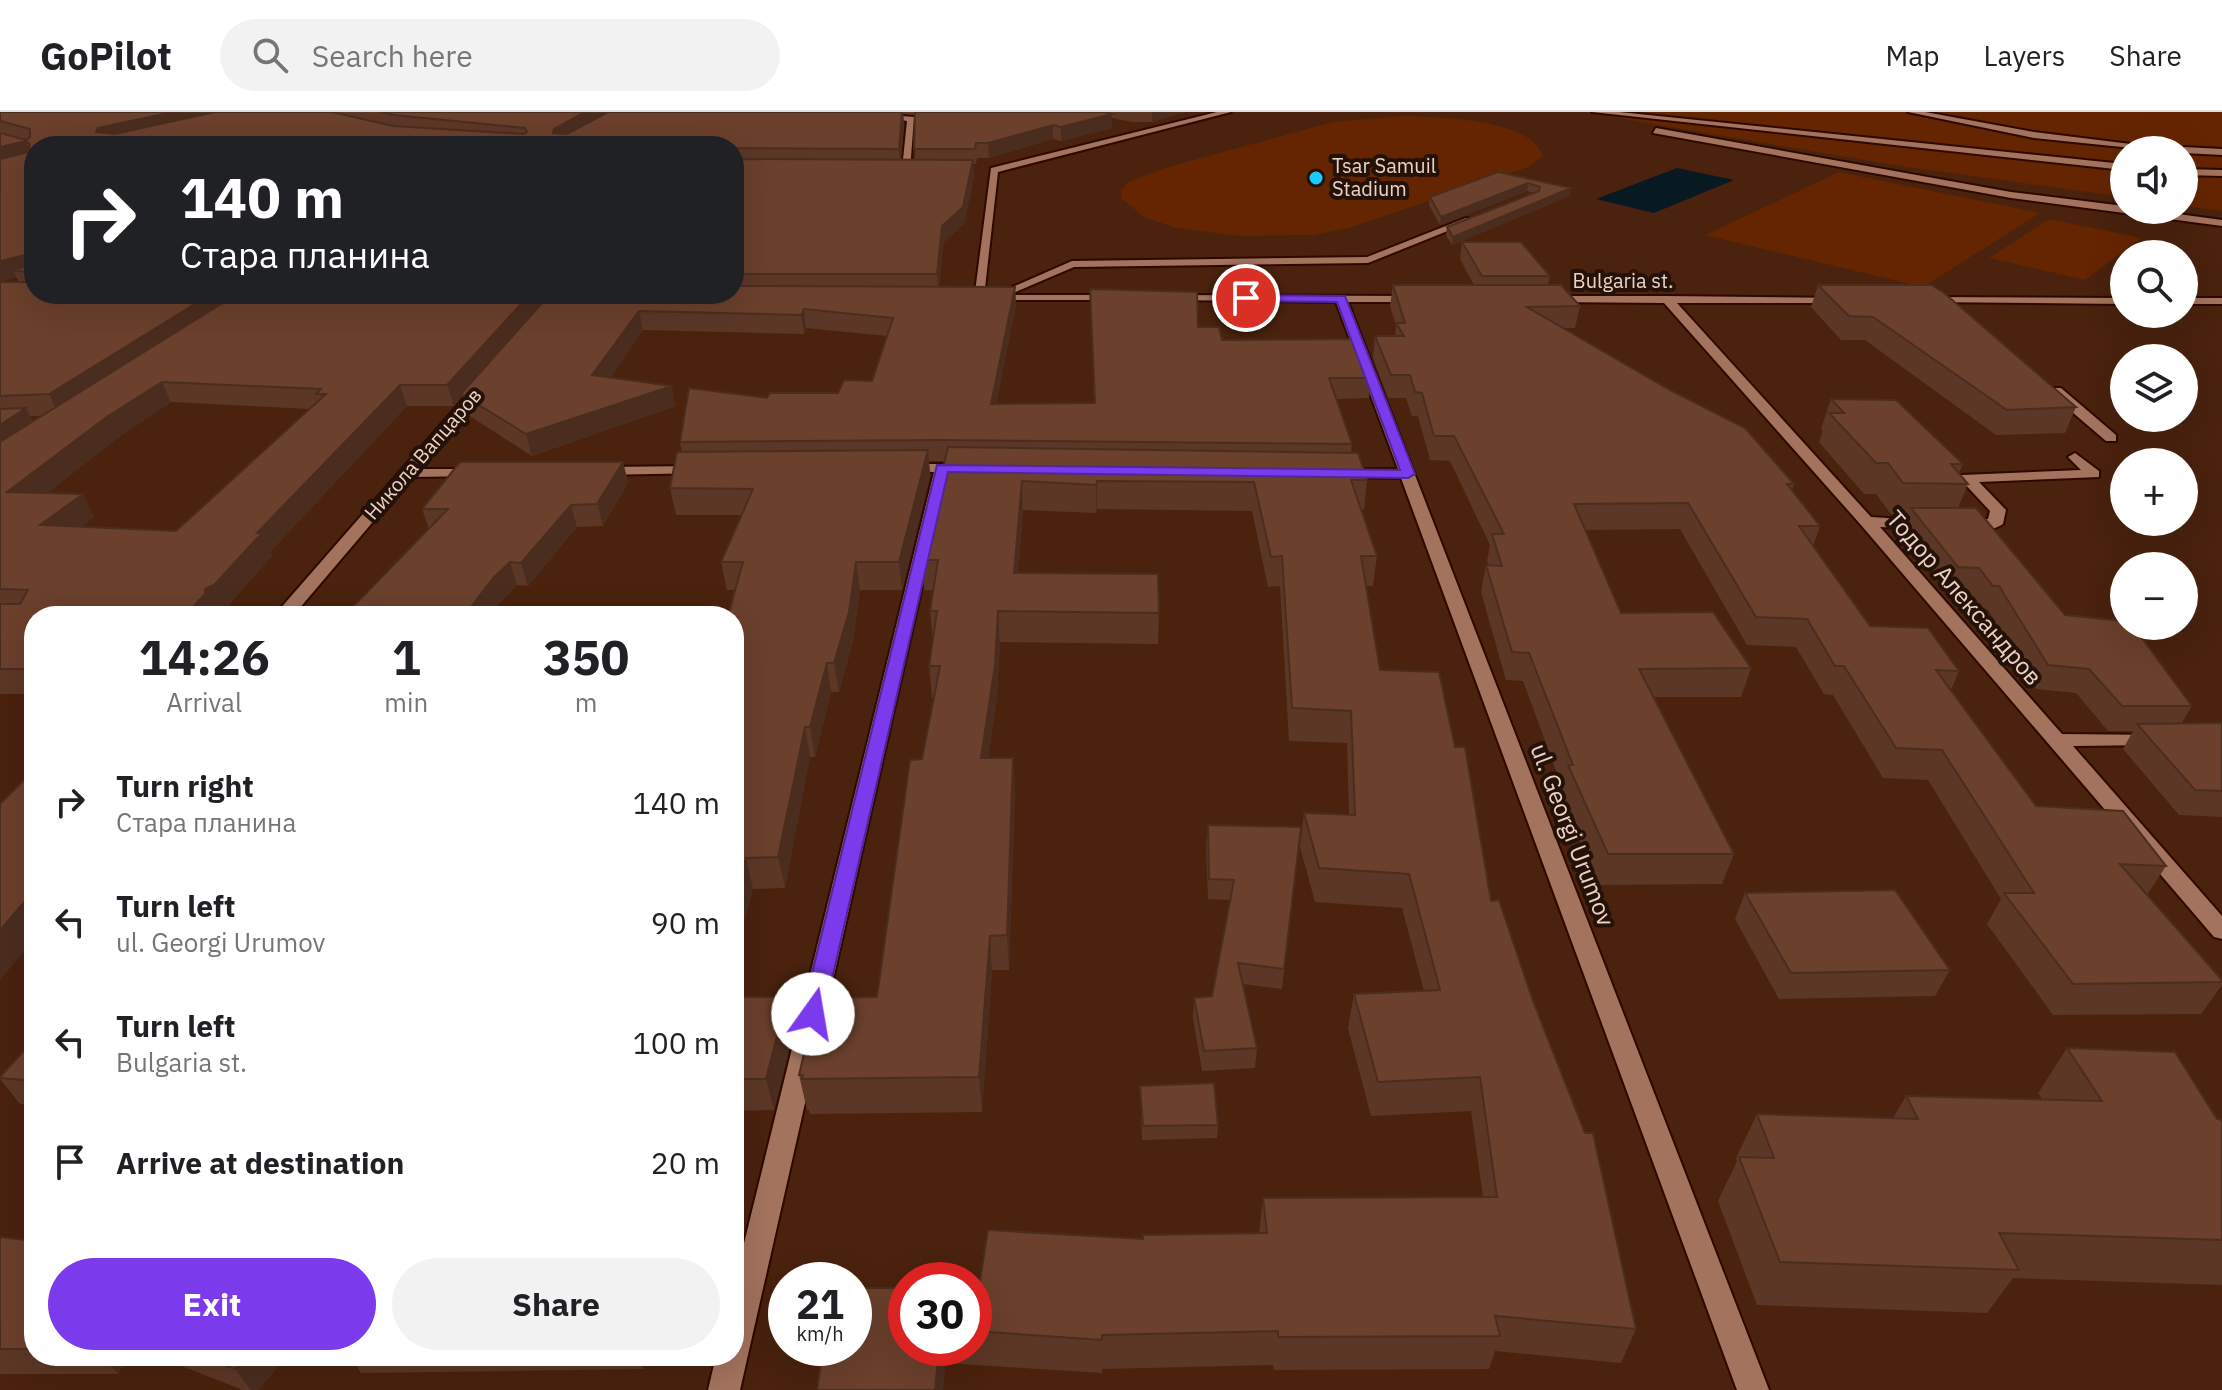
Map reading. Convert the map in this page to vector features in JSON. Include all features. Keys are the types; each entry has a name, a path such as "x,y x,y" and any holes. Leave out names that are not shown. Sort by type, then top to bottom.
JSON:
{"street":[{"path":"857,112 911,119 907,169"},
{"path":"979,170 994,170 1227,112"},
{"path":"1596,112 2110,166"},
{"path":"1912,112 2034,135 2110,143"},
{"path":"1118,125 1148,131"},
{"path":"1656,131 2011,195 2110,208"},
{"path":"2198,151 2222,152"},
{"path":"891,169 922,169"},
{"path":"978,298 994,170"},
{"path":"2198,172 2222,173"},
{"path":"993,298 1072,264 1368,260 1487,213"},
{"path":"2198,220 2222,223"},
{"path":"962,298 1136,298"},
{"path":"1167,298 1435,299"},
{"name":"ul. Georgi Urumov","path":"1341,299 1753,1390"},
{"name":"Bulgaria st.","path":"1528,299 1856,300"},
{"name":"Тодор Александров","path":"1667,299 1867,522 2222,931"},
{"path":"1919,300 2110,301"},
{"path":"1951,301 1973,319"},
{"path":"2198,301 2222,301"},
{"name":"Никола Вапцаров","path":"292,606 498,368"},
{"path":"2041,377 2111,438"},
{"path":"1867,522 1995,524 1998,510 1967,478 2094,474 2075,457"},
{"path":"895,468 989,469"},
{"path":"744,1306 942,468"},
{"path":"580,472 722,470"},
{"path":"406,473 485,472"},
{"path":"1331,473 1408,474"},
{"path":"2054,740 2176,739"},
{"path":"724,1390 730,1366"}],"shaded area":[{"path":"1584,112 2222,112 2222,211 2198,208 2198,136 2110,136 2110,195 1893,165"},
{"name":"Tsar Samuil Stadium","path":"1401,116 1458,119 1502,127 1535,143 1543,156 1528,167 1352,227 1313,235 1240,236 1176,228 1144,217 1121,198 1121,190 1128,182 1168,167 1333,122"},
{"path":"1839,172 2040,213 1923,287 1705,235"},
{"path":"2049,219 2141,238 2110,240 2110,261 2085,280 1989,258"}],"water":[{"path":"1677,168 1734,180 1654,213 1596,199"}],"building":[{"path":"0,112 173,112 98,128 96,132 115,134 215,112 332,112 393,126 524,134 527,132 525,128 381,112 585,112 554,129 553,133 567,134 608,112 902,112 899,149 744,148 744,136 30,136 30,129 0,121"},
{"path":"915,112 1112,114 1061,127 1053,125 988,143 976,143 975,149 914,149"},
{"path":"0,133 24,139 24,141 0,147"},
{"path":"24,153 24,255 0,261 0,159"},
{"path":"744,159 973,160 963,207 942,226 937,274 744,274"},
{"path":"1498,172 1571,188 1453,237 1447,227 1539,191 1540,187 1528,183 1441,217 1430,197"},
{"path":"1462,242 1521,242 1550,276 1482,276"},
{"path":"0,282 24,282 24,304 195,304 49,394 0,396"},
{"path":"1393,285 1561,285 1580,306 1527,307 1670,390 1745,428 1794,484 1787,484 1820,526 1799,526 1870,626 1928,628 1959,671 1936,670 2036,806 2123,811 2166,866 2120,864 2222,982 2073,984 2004,893 2034,893 1942,750 1896,748 1844,666 1835,666 1807,619 1756,617 1688,503 1574,504 1621,613 1713,612 1751,668 1639,669 1734,854 1608,854 1568,765 1573,765 1529,653 1512,652 1486,565 1502,566 1492,534 1504,534 1454,436 1434,436 1422,393 1415,392 1410,375 1391,375 1375,336 1404,336 1396,323 1405,323"},
{"path":"1818,285 1931,285 2076,407 2007,410 1873,317 1849,316"},
{"path":"744,286 1015,287 991,404 1095,403 1090,289 1197,292 1198,327 1219,327 1222,340 1356,339 1371,378 1329,378 1352,444 940,440 680,442 689,388 767,398 770,393 838,393 844,380 872,381 893,318 804,309 801,315 639,311 592,375 672,386 526,434 461,394 541,304 744,304"},
{"path":"221,304 521,304 447,385 400,385 257,533 262,533 214,585 205,589 205,594 194,606 24,606 24,669 0,669 0,604 20,604 28,590 0,589 0,442","holes":["162,382 321,389 316,394 326,394 176,531 40,525 83,494 7,492 108,416"]},
{"path":"1831,399 1896,400 1963,464 1951,464 1968,484 1903,483 1888,463 1876,463 1829,413 1844,413"},
{"path":"26,408 0,425 0,409"},
{"path":"948,447 1358,453 1367,480 1351,480 1377,556 1361,556 1380,670 1439,672 1455,747 1465,747 1491,901 1499,900 1533,1001 1585,1133 1593,1133 1636,1329 1495,1316 1500,1336 1278,1337 1278,1331 1102,1335 1102,1340 992,1332 992,1262 983,1262 988,1230 1143,1239 1143,1235 1267,1233 1263,1198 1497,1197 1480,1077 1378,1082 1354,994 1440,990 1409,874 1319,868 1304,813 1355,815 1351,711 1292,708 1282,556 1271,557 1254,482 1097,481 1096,485 1022,481 1014,573 1158,574 1159,613 998,611 995,665 981,758 1013,758 1007,935 990,936 979,1077 802,1079 803,1075 799,1075 817,998 877,997 910,760 922,759 940,666 929,666 937,611 930,611 938,560 922,560"},
{"path":"928,450 899,562 856,562 849,612 834,663 827,663 810,727 805,727 778,857 746,858 744,865 744,606 731,606 743,562 721,562 753,489 670,488 677,452"},
{"path":"460,462 623,462 597,504 571,505 521,563 510,562 472,606 354,606 448,509 422,509"},
{"path":"1911,508 1976,508 2065,615 2110,620 2110,640 2143,640 2192,706 2122,706 2089,669 2048,665 1999,586 1993,586 1979,568 1958,567"},
{"path":"2222,723 2222,791 2195,790 2137,724"},
{"path":"24,780 24,902 0,930 0,804"},
{"path":"1208,825 1301,827 1284,969 1238,963 1257,1048 1204,1051 1194,998 1212,996 1234,880 1209,879"},
{"path":"1895,890 1950,970 1791,973 1745,893"},
{"path":"744,997 779,997 778,1001 786,1001 766,1079 744,1079"},
{"path":"2067,1048 2175,1052 2217,1119 2222,1120 2222,1240 1999,1233 2019,1270 1780,1262 1739,1157 1774,1158 1757,1114 1918,1119 1906,1096 2102,1101"},
{"path":"24,1051 24,1080 0,1077"},
{"path":"1214,1083 1218,1125 1143,1126 1140,1086"},
{"path":"0,1237 24,1240 24,1349 0,1349"},
{"path":"872,1288 888,1288 888,1366 937,1366 935,1390 817,1390 820,1366 872,1366"}],"place":[{"name":"Tsar Samuil Stadium","path":"1316,178"}],"route":[{"path":"813,1014 942,468 1408,474 1341,299 1246,298"}]}
